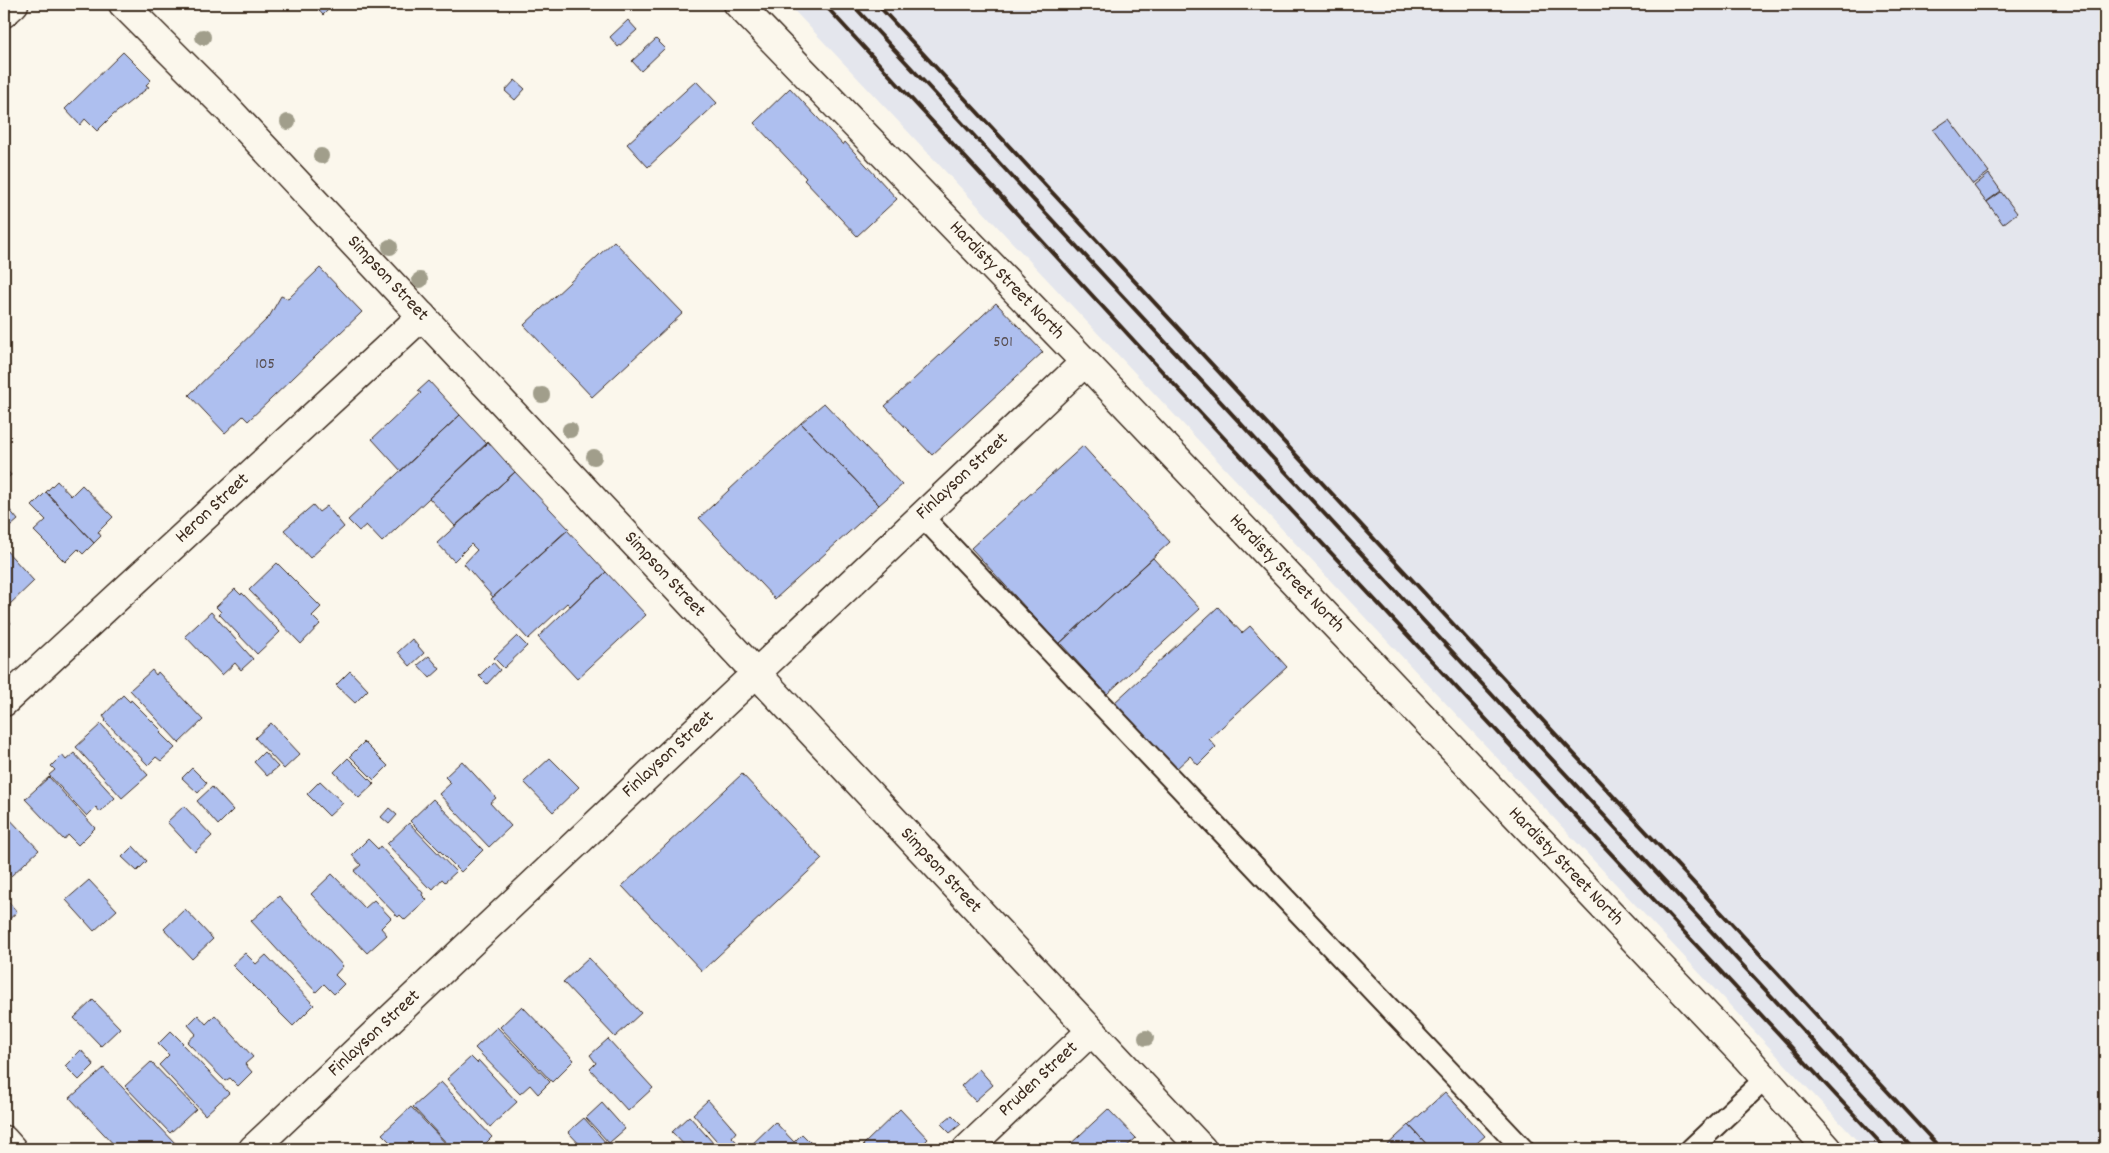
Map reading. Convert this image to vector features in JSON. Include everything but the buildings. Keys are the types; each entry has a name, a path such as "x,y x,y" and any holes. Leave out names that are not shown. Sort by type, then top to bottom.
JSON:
{"street":[{"path":"4,13 14,4"},
{"name":"Simpson Street","path":"123,4 227,108 1090,1032 1202,1149"},
{"name":"Hardisty Street North","path":"738,4 1085,362 1765,1079 1828,1149"},
{"name":"Heron Street","path":"4,702 422,316"},
{"name":"Finlayson Street","path":"253,1149 1085,362"},
{"name":"Pruden Street","path":"967,1149 1090,1032"},
{"path":"4,1140 12,1149"}],"lane":[{"path":"922,516 1523,1149"},
{"path":"1691,1149 1765,1079"}],"shaded area":[{"path":"788,4 2105,4 2105,1149 1865,1149"}],"railway":[{"path":"824,4 1171,381 1886,1149"},
{"path":"852,4 1913,1149"},
{"path":"877,4 1941,1149"}]}
